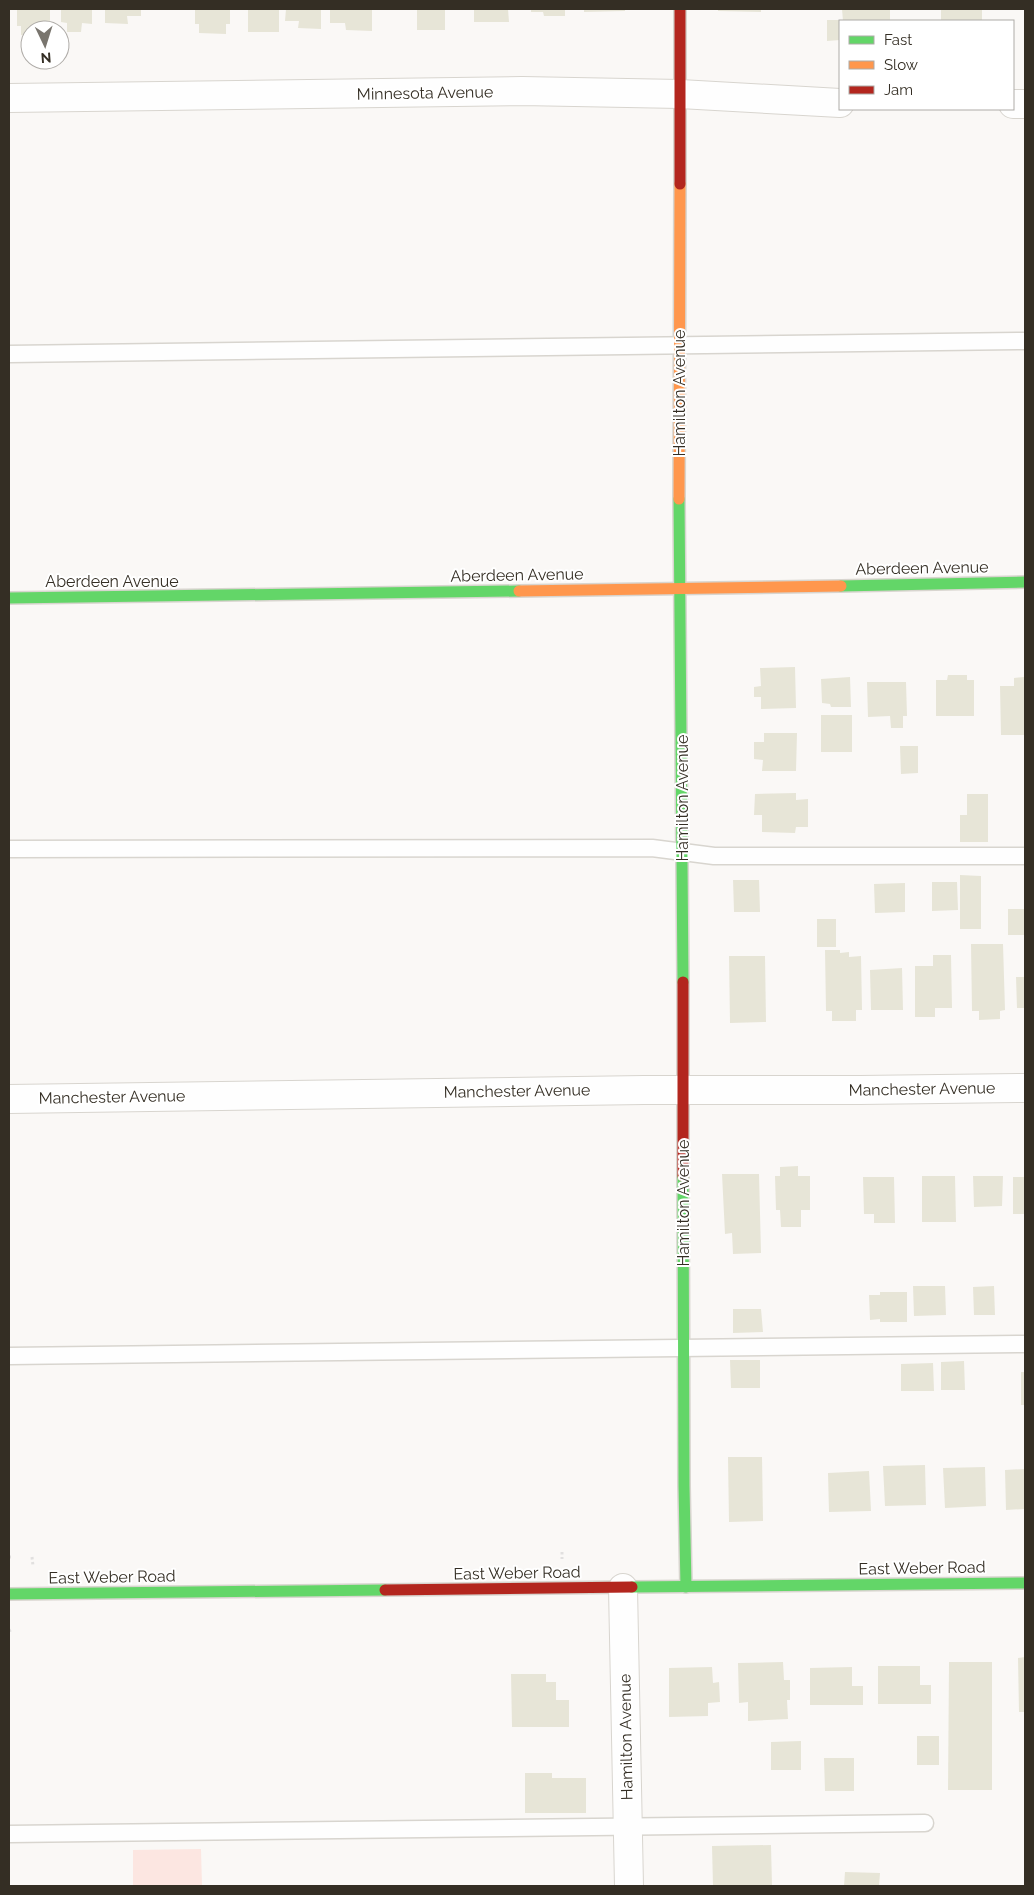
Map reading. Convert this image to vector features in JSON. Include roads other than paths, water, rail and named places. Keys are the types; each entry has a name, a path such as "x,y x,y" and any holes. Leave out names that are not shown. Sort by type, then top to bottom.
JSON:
{"street":[{"name":"Hamilton Avenue","path":"680,9 679,346 684,1090 683,1348 686,1587"},
{"name":"Minnesota Avenue","path":"9,98 522,91 680,94 839,104"},
{"name":"Aberdeen Avenue","path":"9,598 680,589 1025,582"},
{"name":"Manchester Avenue","path":"9,1099 684,1090 1025,1088"},
{"name":"East Weber Road","path":"9,1594 1025,1583"},
{"name":"Hamilton Avenue","path":"623,1588 629,1886"}],"lane":[{"path":"9,354 1025,341"},
{"path":"9,849 652,848 714,856 1025,856"},
{"path":"9,1356 1025,1344"},
{"path":"9,1834 925,1823"}]}
